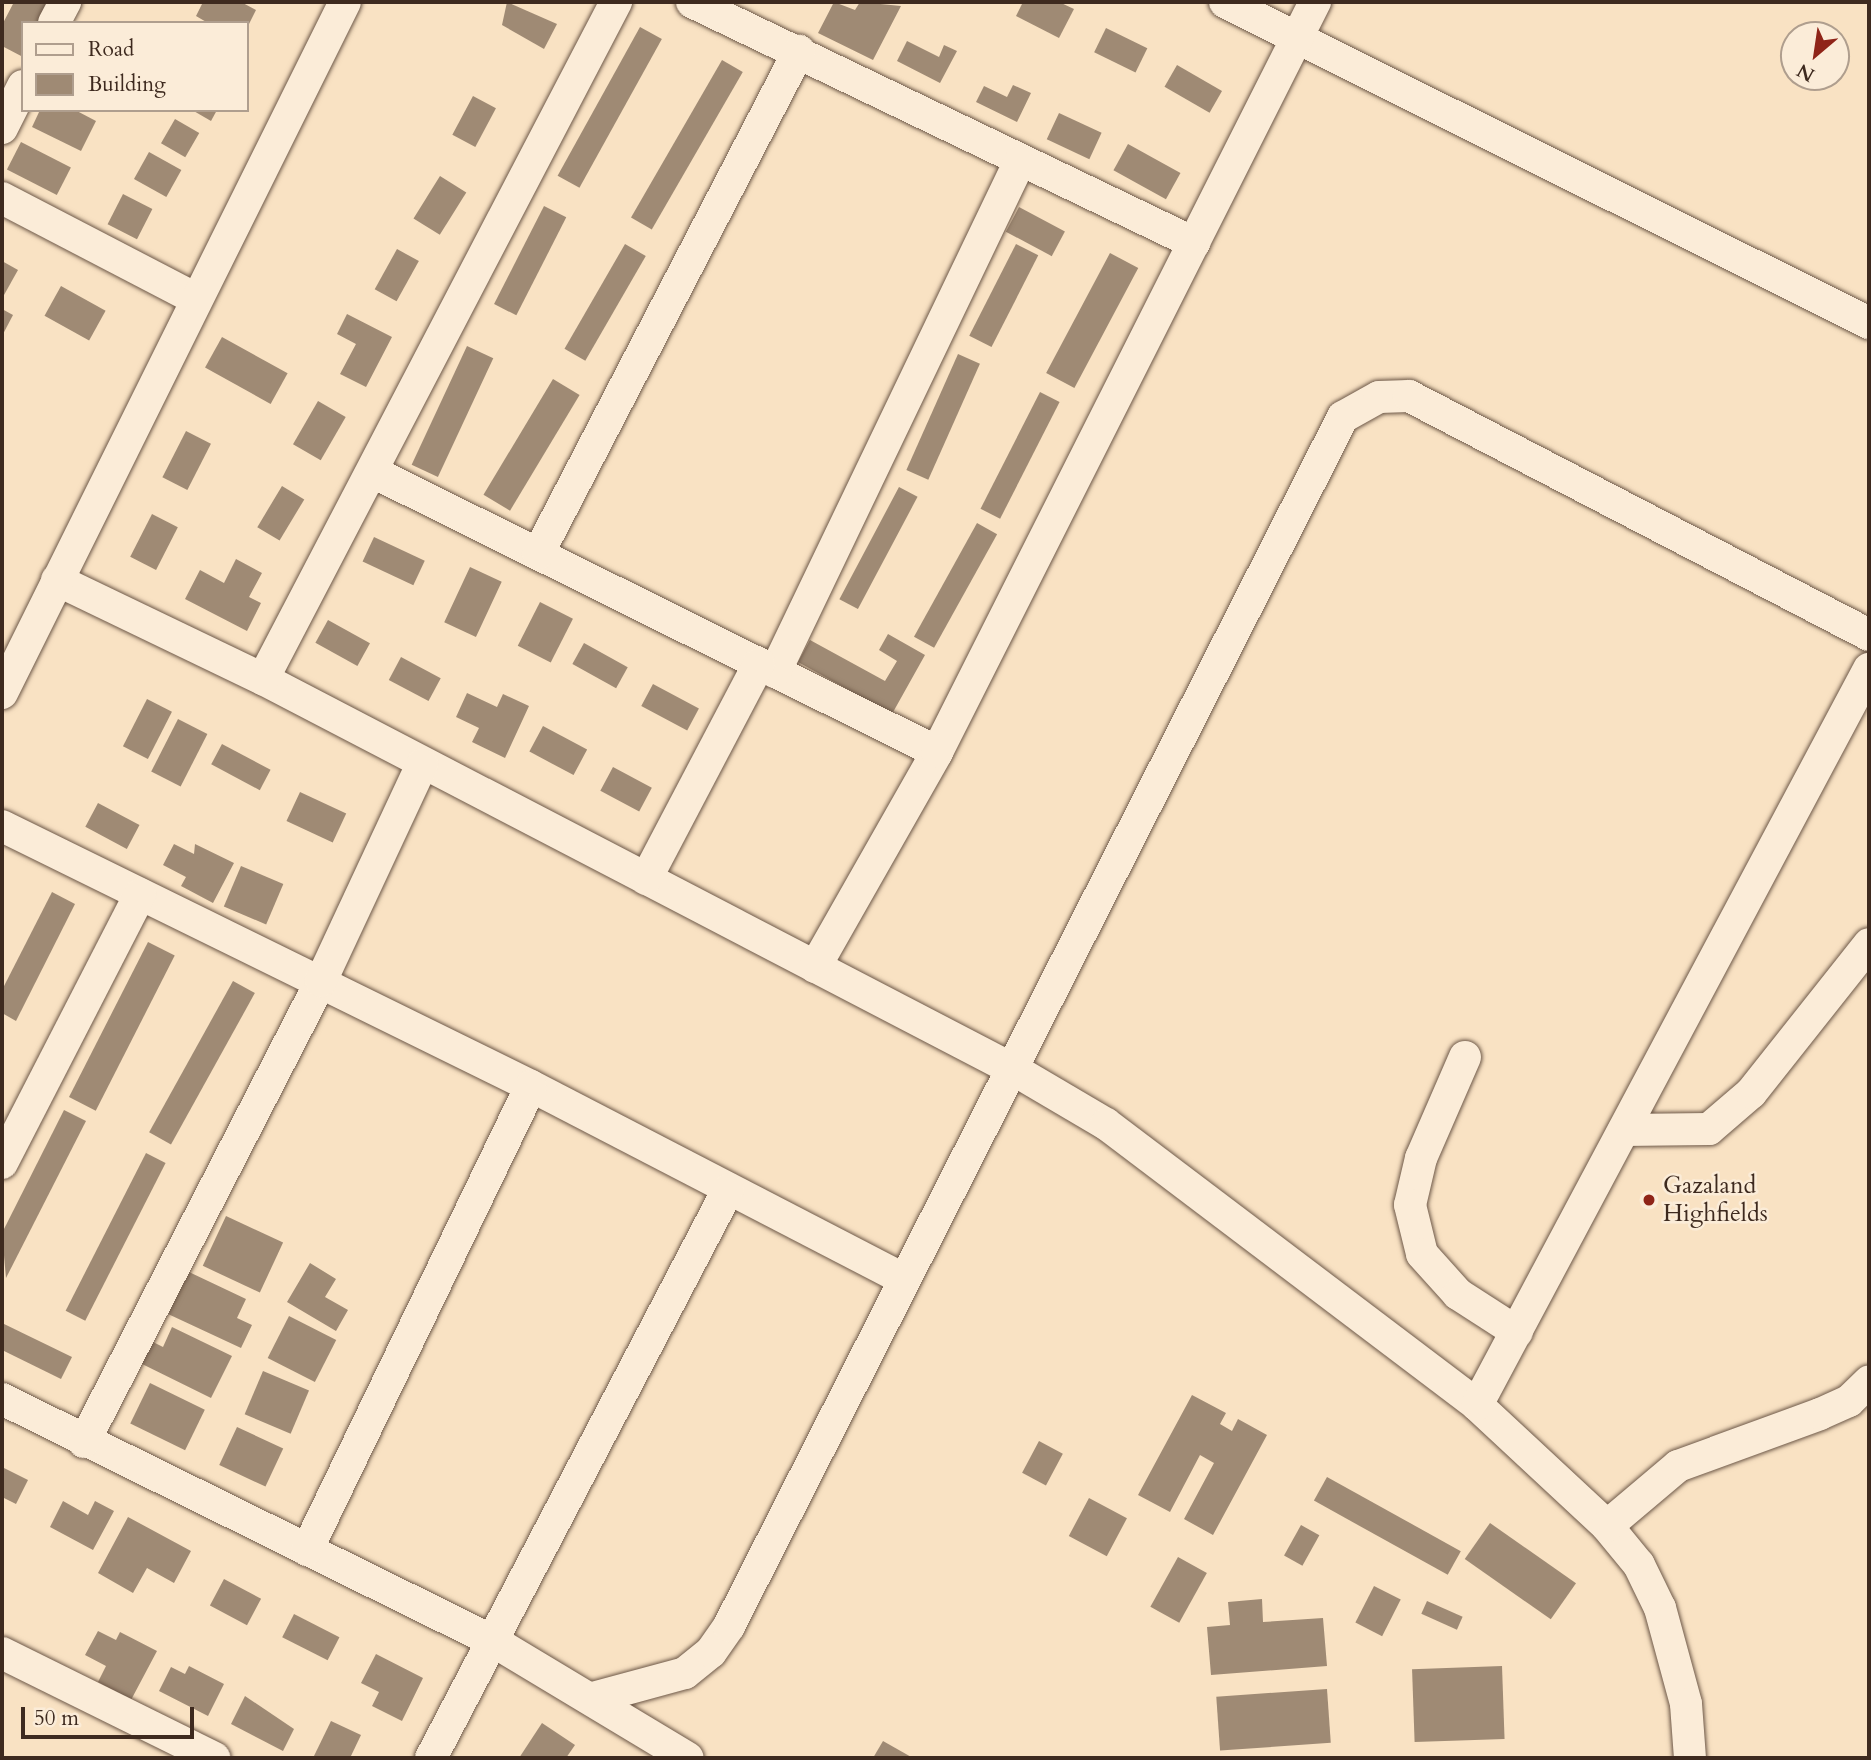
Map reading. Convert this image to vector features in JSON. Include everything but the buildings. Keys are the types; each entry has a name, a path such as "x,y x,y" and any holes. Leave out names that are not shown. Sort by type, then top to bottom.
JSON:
{"street":[{"path":"55,21 65,2"},
{"path":"2,693 345,2"},
{"path":"263,679 616,2"},
{"path":"692,2 799,51 1019,163 1194,243"},
{"path":"1225,2 1869,323"},
{"path":"815,967 937,752 1315,2"},
{"path":"538,554 799,51"},
{"path":"2,128 21,90"},
{"path":"646,879 767,668 1019,163"},
{"path":"2,198 196,299"},
{"path":"593,1698 657,1685 711,1653 904,1279 1016,1070 1331,436 1358,408 1380,397 1409,396 1869,635"},
{"path":"373,472 937,752"},
{"path":"57,580 263,679 422,764 1016,1070 1163,1166 1477,1405 1607,1526 1639,1565 1660,1608 1686,1704 1690,1758"},
{"path":"1477,1405 1869,669"},
{"path":"84,1442 321,981 422,764"},
{"path":"2,826 531,1086 904,1279"},
{"path":"2,1163 140,894"},
{"path":"1624,1130 1709,1129 1751,1093 1869,944"},
{"path":"1465,1057 1420,1158 1410,1205 1422,1254 1458,1294 1517,1332"},
{"path":"307,1550 531,1086"},
{"path":"431,1758 728,1189"},
{"path":"1607,1526 1678,1466 1820,1414 1849,1401 1869,1382"},
{"path":"2,1399 84,1442 492,1641 593,1698 688,1758"},
{"path":"2,1653 211,1758"}],"place":[{"name":"Gazaland Highfields","path":"1649,1200"}]}
